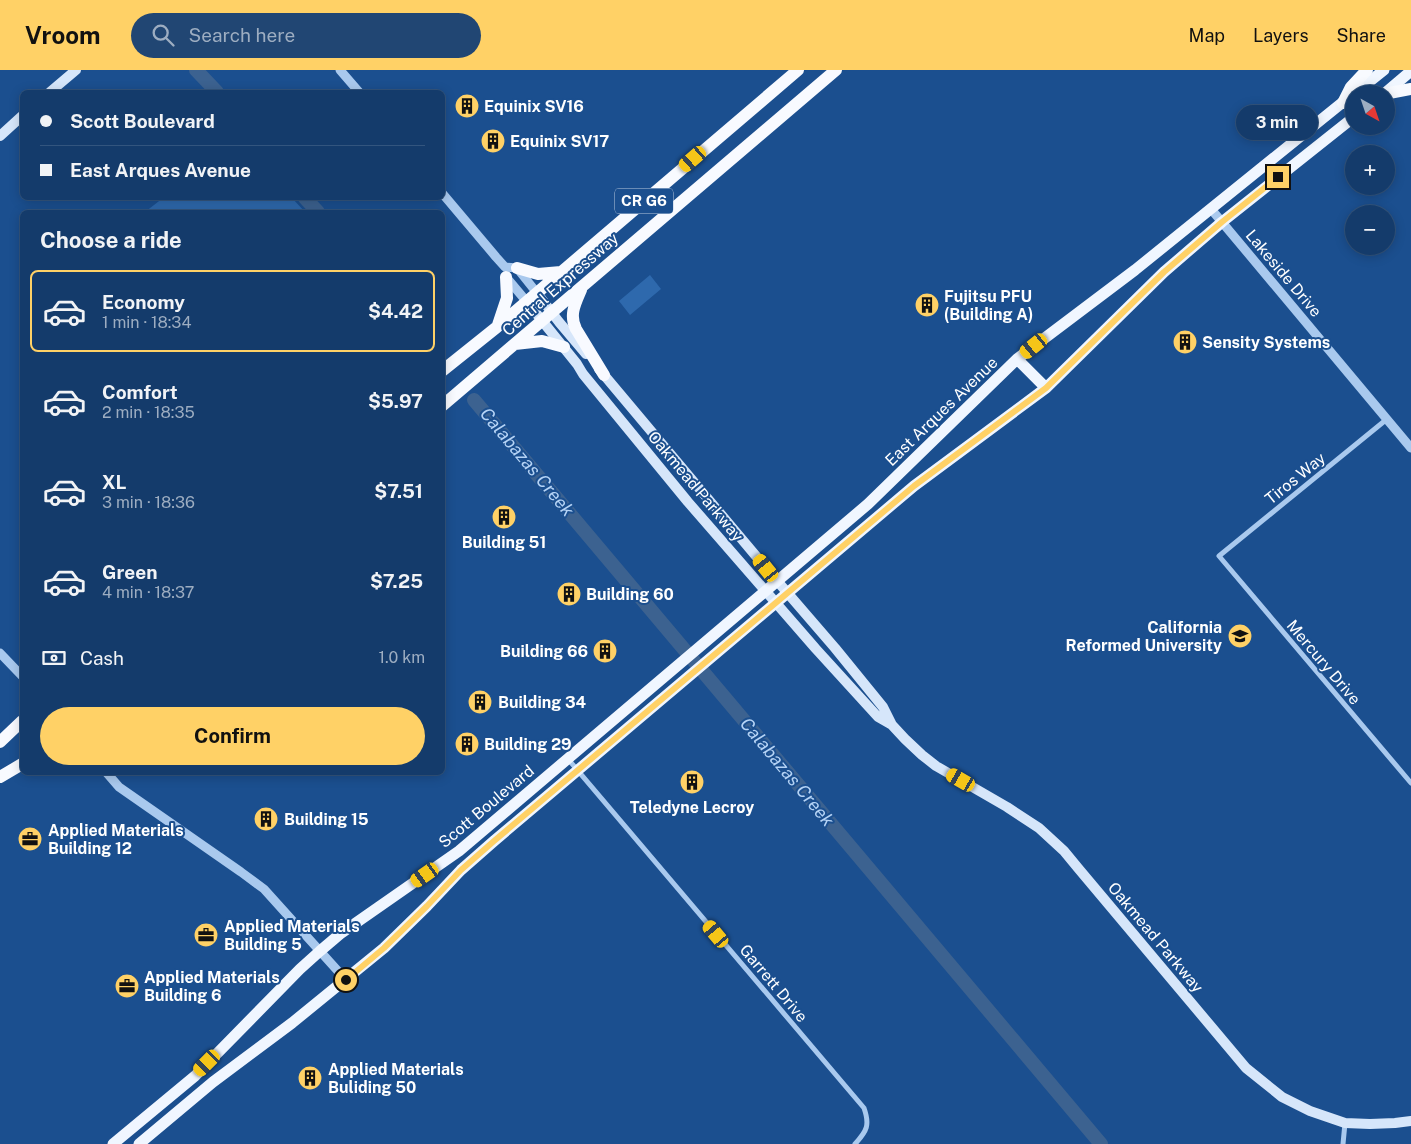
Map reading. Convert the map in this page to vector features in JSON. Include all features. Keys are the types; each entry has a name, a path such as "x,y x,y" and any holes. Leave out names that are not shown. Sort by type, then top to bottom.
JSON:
{"highway":[{"name":"Central Expressway","path":"445,369 527,302 798,70"},
{"name":"Central Expressway","path":"445,403 836,70"},
{"path":"1342,103 1351,87 1367,70"},
{"path":"1395,92 1411,89"},
{"path":"496,327 507,298 509,270 538,274 561,272"},
{"path":"584,286 573,310 572,321 604,374"},
{"path":"515,344 542,341 564,348"},
{"path":"0,742 20,723"},
{"path":"0,747 20,733"},
{"path":"0,778 20,765"}],"main road":[{"path":"52,90 76,70"},
{"name":"East Arques Avenue","path":"1365,85 1384,70"},
{"path":"1395,85 1411,71"},
{"name":"East Arques Avenue","path":"698,648 868,504 1017,359 1135,270 1345,101"},
{"path":"0,136 20,118"},
{"path":"776,603 914,486 1046,388 1164,272 1222,222 1345,124"},
{"name":"Oakmead Parkway","path":"537,293 547,317 564,348 577,364 582,374 688,502 878,717 892,726 936,766 1021,816 1051,839 1078,868 1246,1068 1282,1097 1310,1111 1345,1123 1379,1124 1411,1121"},
{"name":"Oakmead Parkway","path":"527,302 547,317 604,374 787,594 835,648 883,707 892,726"},
{"path":"1017,359 1046,388"},
{"name":"Scott Boulevard","path":"139,1144 213,1082 292,1023 384,948 461,870 776,603"},
{"name":"Scott Boulevard","path":"113,1144 195,1076 320,951 344,931 458,851 698,648"}],"street":[{"path":"340,70 357,90"},
{"path":"445,196 509,270 537,293"},
{"name":"Lakeside Drive","path":"1211,209 1411,448"},
{"path":"509,270 527,302"},
{"name":"Tiros Way","path":"1219,556 1387,419"},
{"name":"Mercury Drive","path":"1219,556 1411,784"},
{"path":"0,653 20,674"},
{"name":"Garrett Drive","path":"568,758 864,1108 868,1124 856,1144"},
{"path":"108,775 119,788 264,889 346,980"},
{"path":"1343,1144 1345,1123"}],"shaded area":[{"path":"160,200 294,200 303,210 148,210"},
{"path":"650,275 661,289 630,315 619,301"}],"waterway":[{"name":"Calabazas Creek","path":"196,70 215,90"},
{"name":"Calabazas Creek","path":"307,200 316,210"},
{"name":"Calabazas Creek","path":"474,400 1101,1144"}],"place":[{"name":"Equinix SV16","path":"467,106"},
{"name":"Equinix SV17","path":"493,141"},
{"name":"Fujitsu PFU (Building A)","path":"927,305"},
{"name":"Sensity Systems","path":"1185,342"},
{"name":"Building 51","path":"504,517"},
{"name":"Building 60","path":"569,594"},
{"name":"California Reformed University","path":"1240,636"},
{"name":"Building 66","path":"605,651"},
{"name":"Building 34","path":"480,702"},
{"name":"Building 29","path":"467,744"},
{"name":"Teledyne Lecroy","path":"692,782"},
{"name":"Building 15","path":"266,819"},
{"name":"Applied Materials Building 12","path":"30,839"},
{"name":"Applied Materials Building 5","path":"206,935"},
{"name":"Applied Materials Building 6","path":"127,986"},
{"name":"Applied Materials Buliding 50","path":"310,1078"}],"route":[{"path":"346,980 384,948 461,870 494,841 914,486 1046,388 1164,272 1278,177"}]}
